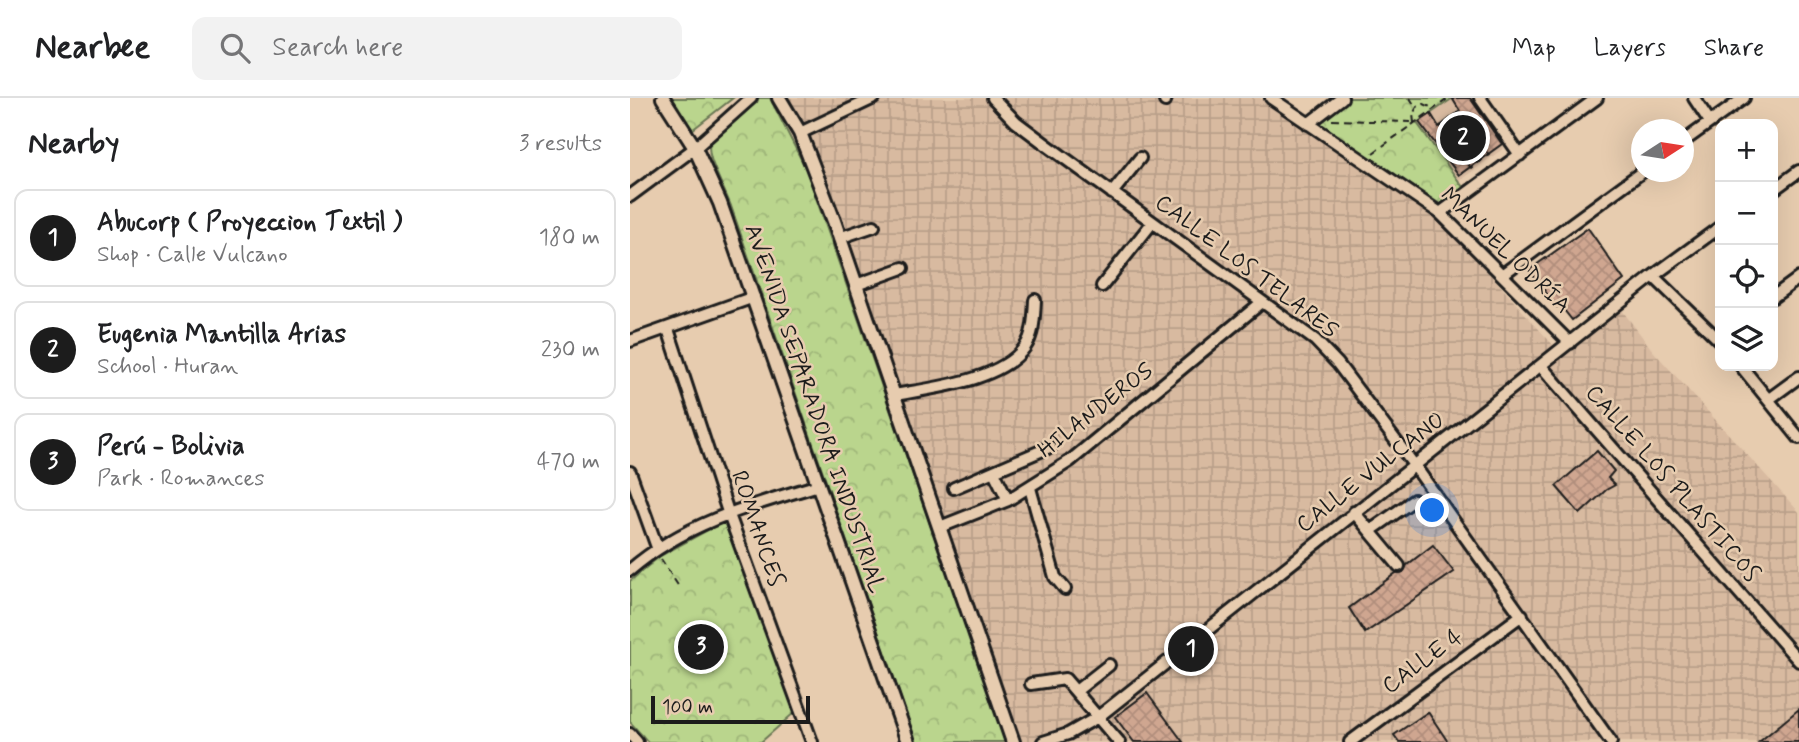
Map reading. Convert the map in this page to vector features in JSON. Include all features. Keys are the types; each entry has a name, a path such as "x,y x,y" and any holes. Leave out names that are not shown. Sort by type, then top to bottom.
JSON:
{"main road":[{"name":"AVENIDA SEPARADORA INDUSTRIAL","path":"663,98 695,148 716,194 908,742"},
{"path":"779,98 800,133 839,238 1013,742"}],"street":[{"path":"630,196 695,148 751,98"},
{"path":"800,133 874,98"},
{"name":"CALLE LOS TELARES","path":"993,98 1016,122 1315,340 1338,363 1414,464 1611,742"},
{"name":"MANUEL ODRÍA","path":"1271,98 1440,213 1570,343"},
{"path":"1308,124 1342,98"},
{"path":"1480,98 1520,155"},
{"path":"1694,98 1710,122"},
{"path":"1694,134 1744,98"},
{"path":"1440,213 1595,99"},
{"path":"1112,193 1139,158"},
{"path":"1778,186 1799,171"},
{"path":"1503,274 1631,181"},
{"path":"1102,286 1152,223"},
{"path":"839,238 874,226"},
{"name":"CALLE VULCANO","path":"1043,742 1068,734 1098,717 1414,464 1653,276 1715,231"},
{"path":"856,285 903,268"},
{"path":"1653,276 1715,334"},
{"path":"1778,293 1799,278"},
{"path":"630,341 754,297"},
{"path":"894,396 966,381 993,371 1024,349 1032,333 1035,300"},
{"name":"HILANDEROS","path":"940,527 1008,500 1030,488 1128,415 1261,303"},
{"name":"ROMANCES","path":"668,329 728,512 812,742"},
{"name":"CALLE LOS PLASTICOS","path":"1541,366 1798,656"},
{"path":"1745,371 1799,438"},
{"path":"1769,399 1799,377"},
{"path":"954,488 1050,447"},
{"path":"630,472 659,552"},
{"path":"994,472 1008,500"},
{"path":"630,570 728,512 818,485"},
{"path":"1030,488 1055,577 1065,589"},
{"path":"1370,531 1414,500"},
{"path":"1354,512 1399,566"},
{"name":"CALLE 4","path":"1350,742 1522,615"},
{"path":"1076,691 1109,665"},
{"path":"1031,684 1059,677 1076,691 1119,742"},
{"path":"630,734 637,742"}],"path":[{"path":"1410,98 1416,107"},
{"path":"1428,104 1429,98"},
{"path":"1373,153 1449,98"},
{"path":"1416,107 1428,104"},
{"path":"1428,104 1434,109"},
{"path":"1414,123 1413,114 1416,107"},
{"path":"1440,125 1471,168 1489,155 1458,112"},
{"path":"1328,120 1414,123"},
{"path":"1450,139 1468,126"},
{"path":"1480,161 1484,166"},
{"path":"659,552 679,587"}],"shaded area":[{"path":"785,98 1260,98 1437,215 1562,355 1621,309 1653,351 1799,512 1799,742 1021,742 890,366"},
{"path":"1453,98 1470,98 1504,148 1459,181 1417,123"}],"green space":[{"path":"672,98 733,98 692,130"},
{"path":"754,98 770,98 806,169 1006,742 916,742 731,206 710,154 713,136"},
{"path":"1347,98 1453,98 1417,123 1465,190 1443,206 1316,122"},
{"path":"726,520 729,521 795,712 761,742 648,742 630,722 630,581 660,556"}],"building":[{"path":"1452,98 1470,98 1502,144 1459,175 1419,122 1431,114 1439,127 1460,111"},
{"path":"1588,228 1624,280 1572,320 1560,305 1557,307 1529,270"},
{"path":"1597,451 1614,471 1608,478 1615,485 1580,514 1556,486"},
{"path":"1433,545 1454,572 1365,633 1349,608 1396,573 1403,572 1407,565"},
{"path":"1147,693 1183,742 1134,742 1115,717"},
{"path":"1799,709 1799,742 1759,742"},
{"path":"1428,712 1448,742 1399,742 1394,735"}],"place":[{"name":"Eugenia Mantilla Arias","path":"1463,138"},
{"name":"Perú - Bolivia","path":"701,647"},
{"name":"Abucorp ( Proyeccion Textil )","path":"1191,649"}]}
